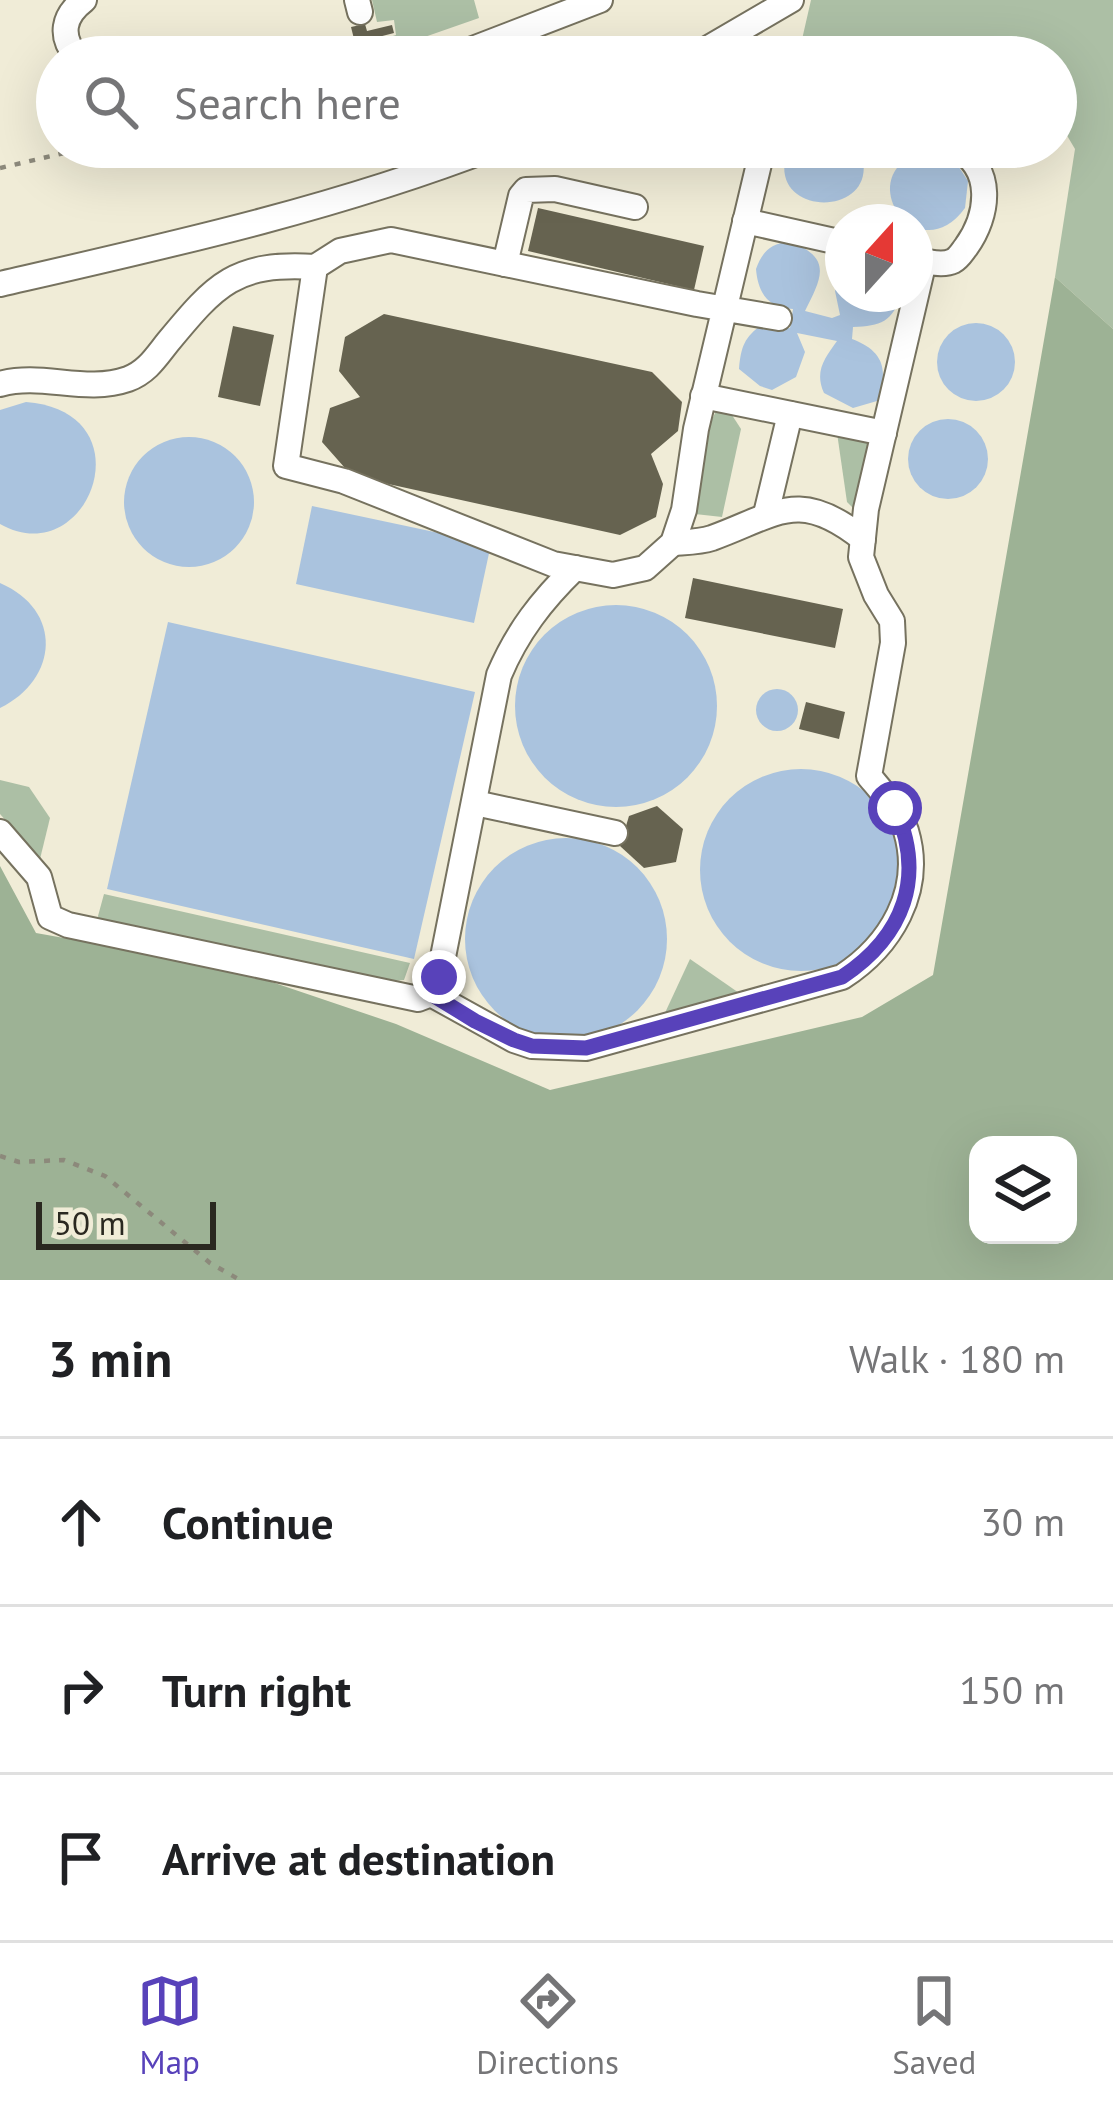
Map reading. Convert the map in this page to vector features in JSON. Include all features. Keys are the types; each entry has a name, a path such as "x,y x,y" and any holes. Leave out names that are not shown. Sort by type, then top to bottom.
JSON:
{"street":[{"path":"66,36 70,10 84,0"},
{"path":"507,36 600,0"},
{"path":"729,36 790,0"},
{"path":"0,284 295,212 430,168"},
{"path":"315,266 286,466 344,481 553,563 614,575 645,568 673,543 758,168"},
{"path":"933,261 950,263 958,258 982,219 986,195 977,168"},
{"path":"505,263 520,196 526,190 555,189 635,207"},
{"path":"745,221 825,240"},
{"path":"0,384 35,380 99,385 130,378 151,364 200,305 232,277 265,268 315,266 340,251 391,240 779,318"},
{"path":"431,994 514,1040 532,1046 586,1048 842,977 871,958 895,927 906,898 906,833 869,776 893,644 892,621 861,557 866,509 908,312"},
{"path":"704,396 884,433"},
{"path":"766,514 790,414"},
{"path":"673,543 712,538 792,507 810,511 863,539"},
{"path":"0,832 39,877 50,917 68,925 418,999 431,994 439,977 500,675 513,640 549,592 575,568"},
{"path":"475,803 615,833"}],"path":[{"path":"0,168 36,160"},
{"path":"0,1156 19,1162 64,1160 105,1176 210,1263 240,1280"}],"green space":[{"path":"372,0 474,0 479,18 428,36 393,36 394,20 377,22"},
{"path":"811,0 1113,0 1113,329 1055,277 1072,168 1077,168 1077,36 803,36"},
{"path":"1055,277 1113,329 1113,1280 0,1280 0,866 36,933 227,967 396,1024 550,1090 862,1017 933,975"},
{"path":"716,411 730,412 741,429 722,517 695,514 709,426"},
{"path":"837,433 866,438 869,446 867,474 853,508 847,502"},
{"path":"0,780 29,787 50,818 40,859 0,814"},
{"path":"104,894 410,963 404,980 384,982 100,923"},
{"path":"690,959 742,995 664,1015"}],"water":[{"path":"899,168 960,168 968,181 965,208 946,226 933,229 933,204 894,204 892,177"},
{"path":"784,171 864,171 857,189 842,199 824,202 806,199 791,189"},
{"path":"789,242 803,248 818,262 819,279 805,311 832,318 839,312 893,312 884,321 853,327 852,339 871,349 881,363 883,380 877,401 853,408 824,393 821,371 837,341 797,333 805,352 796,377 772,390 739,369 745,343 763,324 790,328 793,309 766,298 756,269 777,244"},
{"path":"976,323 1004,334 1015,362 1004,390 976,401 948,390 937,362 948,334"},
{"path":"26,402 64,412 87,432 95,458 92,486 80,510 59,527 31,534 0,524 0,410"},
{"path":"948,419 976,431 988,459 976,487 948,499 920,487 908,459 920,431"},
{"path":"189,437 214,442 235,456 249,477 254,502 249,527 235,548 214,562 189,567 164,562 143,548 129,527 124,502 129,477 143,456 164,442"},
{"path":"312,506 491,544 474,623 296,584"},
{"path":"0,583 35,610 46,645 34,680 0,708"},
{"path":"616,605 655,613 687,635 709,667 717,706 709,745 687,777 655,799 616,807 577,799 545,777 523,745 515,706 523,667 545,635 577,613"},
{"path":"168,622 475,692 414,959 107,889"},
{"path":"777,689 792,695 798,710 792,725 777,731 762,725 756,710 762,695"},
{"path":"801,769 840,777 872,799 894,831 902,870 894,909 872,941 840,963 801,971 762,963 730,941 708,909 700,870 708,831 730,799 762,777"},
{"path":"566,838 605,846 637,868 659,900 667,939 659,978 637,1010 605,1032 566,1040 527,1032 495,1010 473,978 465,939 473,900 495,868 527,846"}],"building":[{"path":"365,24 367,31 392,25 394,33 353,36 351,27"},
{"path":"538,208 704,246 694,290 528,251"},
{"path":"384,314 652,372 682,402 678,431 651,454 663,484 656,517 620,535 352,476 322,442 330,408 360,397 339,371 345,337"},
{"path":"233,326 274,335 260,406 218,397"},
{"path":"693,578 843,609 835,648 685,618"},
{"path":"806,702 845,712 839,739 799,729"},
{"path":"657,806 683,829 676,862 644,868 620,846 629,816"}],"route":[{"path":"439,977 431,994 514,1040 532,1046 586,1048 842,977 871,958 895,927 906,898 906,833 895,808"}]}
